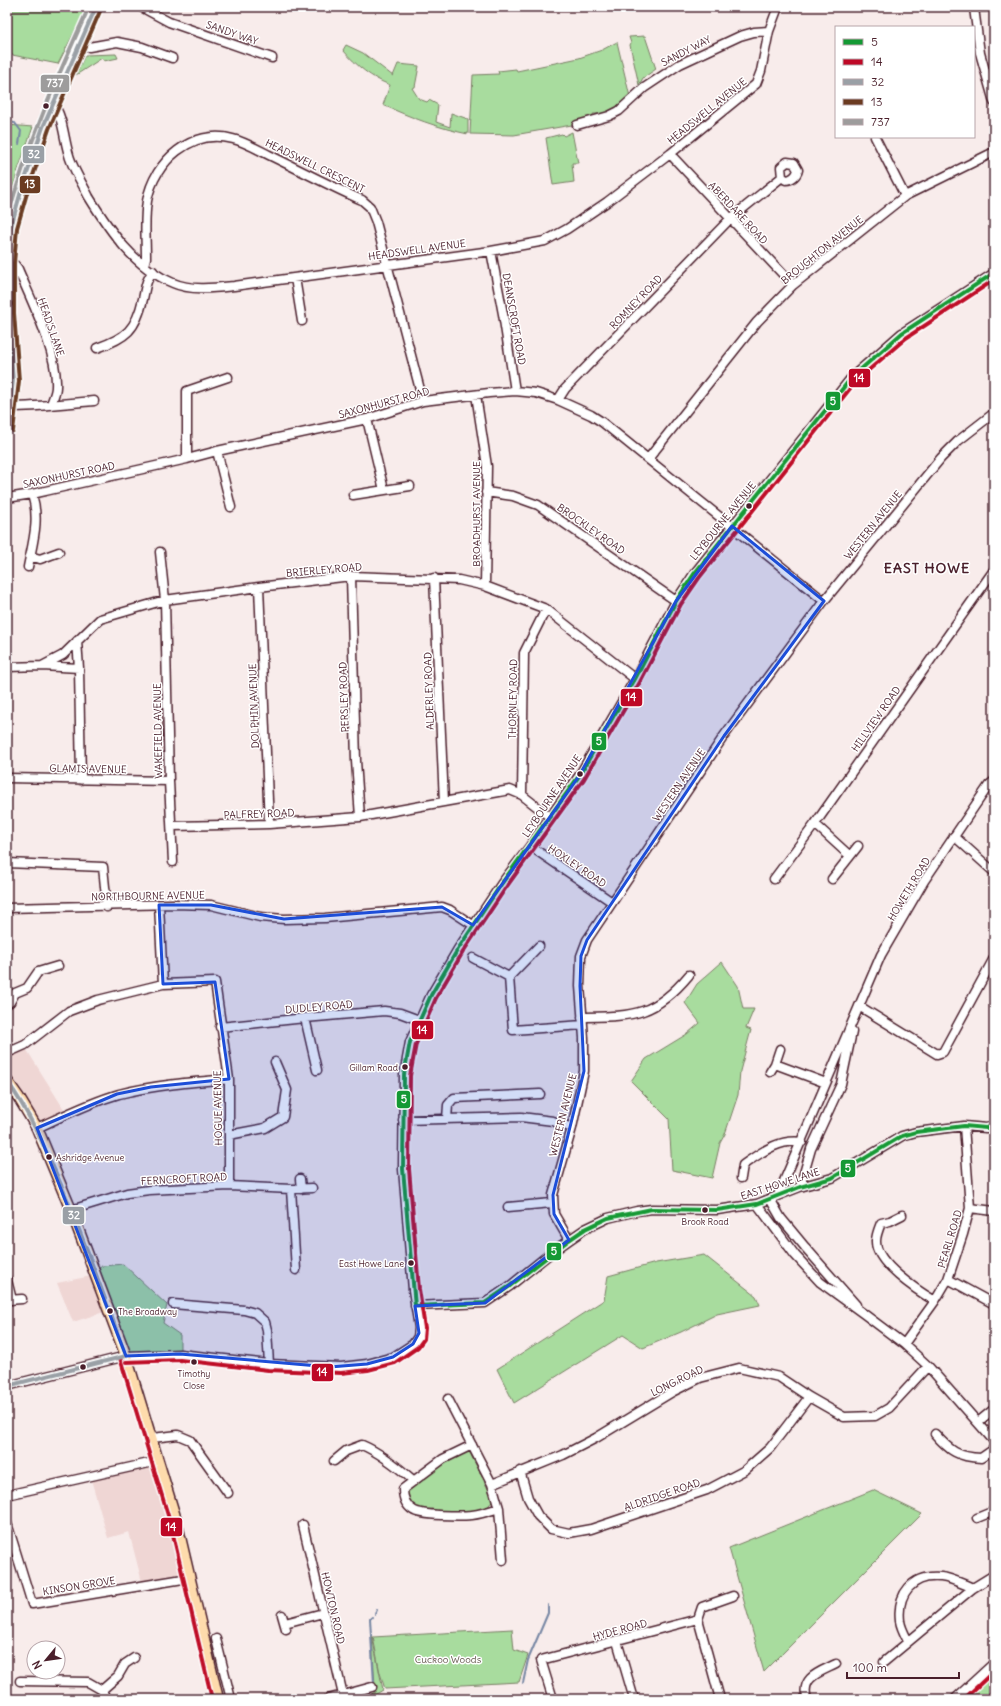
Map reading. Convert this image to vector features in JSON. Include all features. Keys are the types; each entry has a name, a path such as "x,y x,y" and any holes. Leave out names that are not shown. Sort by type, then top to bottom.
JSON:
{"main road":[{"path":"7,1081 37,1128 71,1210 126,1356 176,1520 218,1699"}],"street":[{"path":"7,430 13,381 8,313 8,263 11,227 20,191 52,104 96,7"},
{"name":"SANDY WAY","path":"141,7 169,22 272,58"},
{"name":"HEADSWELL AVENUE","path":"52,104 57,109 70,160 85,189 102,218 120,243 144,265 174,283 193,288 218,288 295,278 386,264 491,251 535,243 553,237 607,202 670,154 756,84 761,71 769,31 778,7"},
{"path":"986,7 973,7 980,53 994,102"},
{"name":"SANDY WAY","path":"577,125 609,116 619,111 644,88 680,64 740,36 754,32 769,31"},
{"path":"81,42 85,46 89,47 117,42 142,47 172,58"},
{"name":"HEADSWELL CRESCENT","path":"144,265 146,258 145,231 147,200 153,183 160,170 174,153 186,145 206,138 220,137 234,139 247,144 366,203 374,216 423,401"},
{"path":"876,138 905,196"},
{"name":"BROUGHTON AVENUE","path":"648,458 757,322 793,285 905,196 994,152"},
{"name":"ABERDARE ROAD","path":"670,154 730,220 793,285"},
{"name":"ROMNEY ROAD","path":"558,400 565,389 730,220 782,177"},
{"name":"DEANSCROFT ROAD","path":"491,251 507,335 515,391"},
{"name":"HEAD'S LANE","path":"8,263 15,265 18,269 38,315 51,354 56,388 51,404"},
{"path":"97,348 123,337 131,329 139,317 146,282 153,271"},
{"name":"LEYBOURNE AVENUE","path":"415,1306 403,1169 405,1064 410,1042 419,1020 442,977 473,925 550,818 599,744 636,678 676,601 694,574 852,377 908,330 994,273"},
{"path":"295,278 302,321"},
{"path":"187,459 186,391 228,377"},
{"name":"SAXONHURST ROAD","path":"7,498 32,494 187,459 217,450 367,420 423,401 515,391 536,393 558,400 596,418 617,432 824,601"},
{"name":"BROADHURST AVENUE","path":"476,395 487,466 484,586"},
{"path":"11,407 44,406 51,404 94,401"},
{"name":"WESTERN AVENUE","path":"569,1240 554,1214 552,1203 558,1174 572,1128 584,1071 580,986 581,956 587,940 724,736 824,601 941,458 962,438 994,413"},
{"path":"367,420 384,490"},
{"path":"217,450 231,507"},
{"path":"352,495 410,486"},
{"name":"BROCKLEY ROAD","path":"486,492 514,496 538,505 676,601"},
{"path":"28,567 37,521 36,507 32,494"},
{"path":"30,556 40,559 59,552"},
{"name":"WAKEFIELD AVENUE","path":"160,552 165,600 169,781 173,862"},
{"name":"HILLVIEW ROAD","path":"774,879 815,824 994,570"},
{"name":"BRIERLEY ROAD","path":"7,667 42,666 63,655 100,619 165,600 351,576 434,578 459,580 484,586 546,609 636,678"},
{"name":"PERSLEY ROAD","path":"351,576 356,761 360,817"},
{"name":"ALDERLEY ROAD","path":"434,578 444,802"},
{"name":"DOLPHIN AVENUE","path":"259,587 269,824"},
{"name":"THORNLEY ROAD","path":"522,794 524,653 546,609"},
{"path":"77,641 79,668 81,780"},
{"path":"42,666 79,668"},
{"name":"GLAMIS AVENUE","path":"7,778 169,781"},
{"name":"HOWETH ROAD","path":"778,1195 881,955 924,881 989,785 994,780"},
{"name":"PALFREY ROAD","path":"172,826 269,824 360,817 510,790 522,794"},
{"path":"522,794 550,818"},
{"path":"815,824 850,856"},
{"path":"954,836 994,872"},
{"name":"HOXLEY ROAD","path":"530,846 612,902"},
{"path":"832,879 858,846"},
{"path":"7,864 103,867 107,907"},
{"path":"7,1043 9,1052 26,1045 69,1012 98,1000 163,984 159,905"},
{"name":"NORTHBOURNE AVENUE","path":"7,908 210,905 260,917 284,919 332,917 442,907 450,910 473,925"},
{"path":"539,946 509,977 513,1030 638,1013 661,1002 677,989 689,975"},
{"path":"473,958 509,977"},
{"path":"859,1006 936,1054 942,1052 994,958"},
{"path":"7,1004 10,1002 15,993 27,988 38,972 58,966"},
{"name":"HOGUE AVENUE","path":"163,984 215,982 228,1079 229,1186"},
{"name":"DUDLEY ROAD","path":"220,1027 305,1018 392,1012 419,1020"},
{"name":"HOWETH ROAD","path":"800,1187 811,1148 841,1084 855,1016"},
{"path":"305,1018 317,1070"},
{"path":"770,1072 775,1064 780,1049"},
{"path":"228,1135 266,1128 283,1117 287,1090 275,1062"},
{"path":"775,1064 826,1083"},
{"path":"37,1128 117,1094 151,1087 228,1079"},
{"path":"447,1119 448,1105 454,1098 540,1094"},
{"path":"403,1120 538,1118 553,1121 572,1128"},
{"name":"EAST HOWE LANE","path":"415,1306 485,1303 510,1286 552,1252 585,1229 602,1220 637,1211 664,1208 717,1210 757,1204 800,1187 838,1175 902,1136 916,1132 964,1126 986,1128 994,1126"},
{"name":"PEARL ROAD","path":"904,1344 935,1301 948,1279 964,1234 970,1208 964,1126"},
{"path":"741,1178 743,1165 766,1149 789,1140 802,1142"},
{"path":"300,1179 301,1189"},
{"name":"FERNCROFT ROAD","path":"71,1210 137,1191 229,1186 291,1189 312,1188"},
{"path":"291,1189 296,1270"},
{"path":"770,1199 781,1218 864,1314"},
{"path":"508,1207 552,1203"},
{"path":"757,1204 795,1255 820,1282 904,1344 928,1366 994,1441"},
{"path":"970,1208 994,1211"},
{"path":"902,1216 881,1223 876,1242 880,1254 893,1270 914,1289 935,1301"},
{"path":"296,1261 305,1260"},
{"path":"948,1279 994,1304"},
{"path":"7,1280 9,1300 22,1299"},
{"path":"173,1304 244,1310 255,1313 265,1322 270,1364"},
{"path":"7,1386 126,1356 152,1354 180,1354 270,1364 341,1368 367,1364 394,1357 409,1348 418,1337 419,1328 415,1306"},
{"name":"LONG ROAD","path":"492,1484 520,1471 563,1455 596,1438 672,1392 700,1378 740,1368 779,1377 809,1397 844,1417 875,1416 889,1408 928,1366"},
{"name":"ALDRIDGE ROAD","path":"520,1471 528,1498 538,1516 551,1529 569,1533 591,1529 707,1490 745,1470 770,1448 809,1397"},
{"path":"448,1399 492,1484 499,1508 503,1560"},
{"path":"978,1422 994,1409"},
{"path":"935,1434 946,1446 963,1457 981,1458 994,1449"},
{"path":"152,1438 178,1435 190,1440 228,1493"},
{"path":"472,1444 444,1459 403,1489 403,1496 406,1503 413,1511 424,1514 470,1515 499,1508"},
{"path":"334,1461 346,1451 362,1445 373,1450 402,1470 414,1481"},
{"path":"7,1495 158,1460"},
{"path":"977,1518 994,1511"},
{"name":"KINSON GROVE","path":"7,1523 32,1604 189,1578"},
{"name":"HOWTON ROAD","path":"303,1525 343,1695"},
{"path":"884,1662 973,1588 994,1575"},
{"path":"908,1642 900,1623 900,1602 908,1586 925,1577 942,1576 973,1588"},
{"path":"720,1699 698,1619 702,1606 733,1596"},
{"path":"284,1622 323,1614"},
{"name":"HYDE ROAD","path":"553,1699 540,1660 698,1619"},
{"path":"216,1639 231,1699"},
{"path":"617,1641 634,1699"},
{"path":"102,1690 118,1676 125,1664 134,1658"},
{"path":"955,1699 994,1663"},
{"path":"807,1699 805,1692 807,1682 813,1675 836,1664"},
{"path":"20,1682 88,1682 102,1690 106,1699"},
{"path":"328,1699 372,1687"}],"highlighted area":[{"path":"732,526 824,601 724,736 587,940 581,956 580,986 584,1071 553,1195 554,1214 569,1240 485,1303 415,1306 419,1333 413,1344 393,1357 367,1364 330,1367 180,1354 126,1356 37,1128 117,1094 151,1087 229,1079 215,982 163,984 159,905 211,905 284,919 442,907 473,925 579,776 676,601"}],"shaded area":[{"path":"994,61 994,84 987,63"},
{"path":"25,1047 67,1114 37,1128 7,1080 7,1054"},
{"path":"96,1275 110,1310 73,1322 57,1283"},
{"path":"158,1461 189,1578 143,1586 129,1532 108,1538 90,1476"}],"green space":[{"path":"7,7 87,7 58,64 7,54"},
{"path":"645,36 656,69 643,78 639,85 629,37"},
{"path":"617,42 630,97 617,108 605,113 593,114 595,121 514,135 470,134 473,75 499,74 498,71 516,69 517,71 579,58 602,50"},
{"path":"346,45 363,53 393,76 398,64 419,66 415,87 412,88 419,99 427,102 429,100 438,105 436,122 450,127 451,113 468,119 468,134 424,122 383,105 390,85 370,75 359,66 343,50"},
{"path":"116,54 118,58 104,61 102,58 76,75 85,55"},
{"path":"7,125 33,127 17,173 7,209"},
{"path":"572,132 578,163 572,163 574,182 553,185 546,138 562,134 564,136"},
{"path":"722,962 738,986 743,1009 754,1009 746,1028 751,1030 740,1071 738,1095 725,1134 720,1143 712,1178 672,1170 669,1119 631,1081 646,1059 687,1034 700,1023 685,1003 697,984"},
{"path":"704,1255 756,1296 760,1305 717,1314 681,1332 643,1348 623,1335 514,1403 497,1369 604,1300 608,1276 656,1263"},
{"path":"123,1264 167,1305 163,1323 180,1335 180,1354 126,1356 93,1267"},
{"path":"469,1451 493,1499 488,1507 472,1512 416,1510 408,1501 406,1489 446,1461"},
{"path":"873,1490 922,1514 764,1672 729,1548"},
{"name":"Cuckoo Woods","path":"512,1629 514,1650 528,1655 519,1682 385,1689 380,1673 373,1637"},
{"path":"372,1636 383,1690 368,1699 367,1697 375,1692 373,1688 375,1686"},
{"path":"994,1663 994,1699 956,1699"}],"waterway":[{"path":"7,122 15,123 21,131 19,144"},
{"path":"523,1683 528,1660 548,1613 548,1605"},
{"path":"375,1614 377,1610"},
{"path":"372,1617 370,1619 374,1684"}],"transit line":[{"name":"737","path":"7,219 24,164 44,111 89,7"},
{"name":"32","path":"7,430 13,381 8,313 8,263 11,227 21,191 43,127 96,7"},
{"name":"13","path":"13,431 19,381 14,313 14,263 17,228 27,193 49,129 101,9"},
{"name":"5","path":"415,1306 403,1169 404,1075 410,1042 431,995 458,949 502,883 579,776 635,679 676,601 694,574 852,377 902,333 994,273"},
{"name":"14","path":"126,1362 180,1360 268,1370 341,1373 368,1370 395,1363 418,1347 424,1339 425,1328 419,1289 409,1169 410,1076 416,1044 436,998 463,952 507,886 584,779 640,682 681,604 699,578 856,381 906,338 994,280"},
{"name":"32","path":"7,1081 32,1122 46,1150 89,1255 126,1356"},
{"name":"5","path":"415,1306 485,1303 510,1286 569,1240 585,1229 608,1218 652,1209 717,1210 757,1204 800,1187 832,1178 902,1136 916,1132 964,1126 986,1128 994,1126"},
{"name":"32","path":"7,1386 126,1356"},
{"name":"14","path":"120,1358 170,1522 212,1699"},
{"name":"14","path":"964,1699 994,1671"}],"place":[{"name":"Gillam Road","path":"405,1067"},
{"name":"Ashridge Avenue","path":"49,1157"},
{"name":"Brook Road","path":"705,1210"},
{"name":"East Howe Lane","path":"411,1263"},
{"name":"The Broadway","path":"110,1311"},
{"name":"Timothy Close","path":"194,1362"}],"district":[{"name":"EAST HOWE","path":"927,568"}]}
